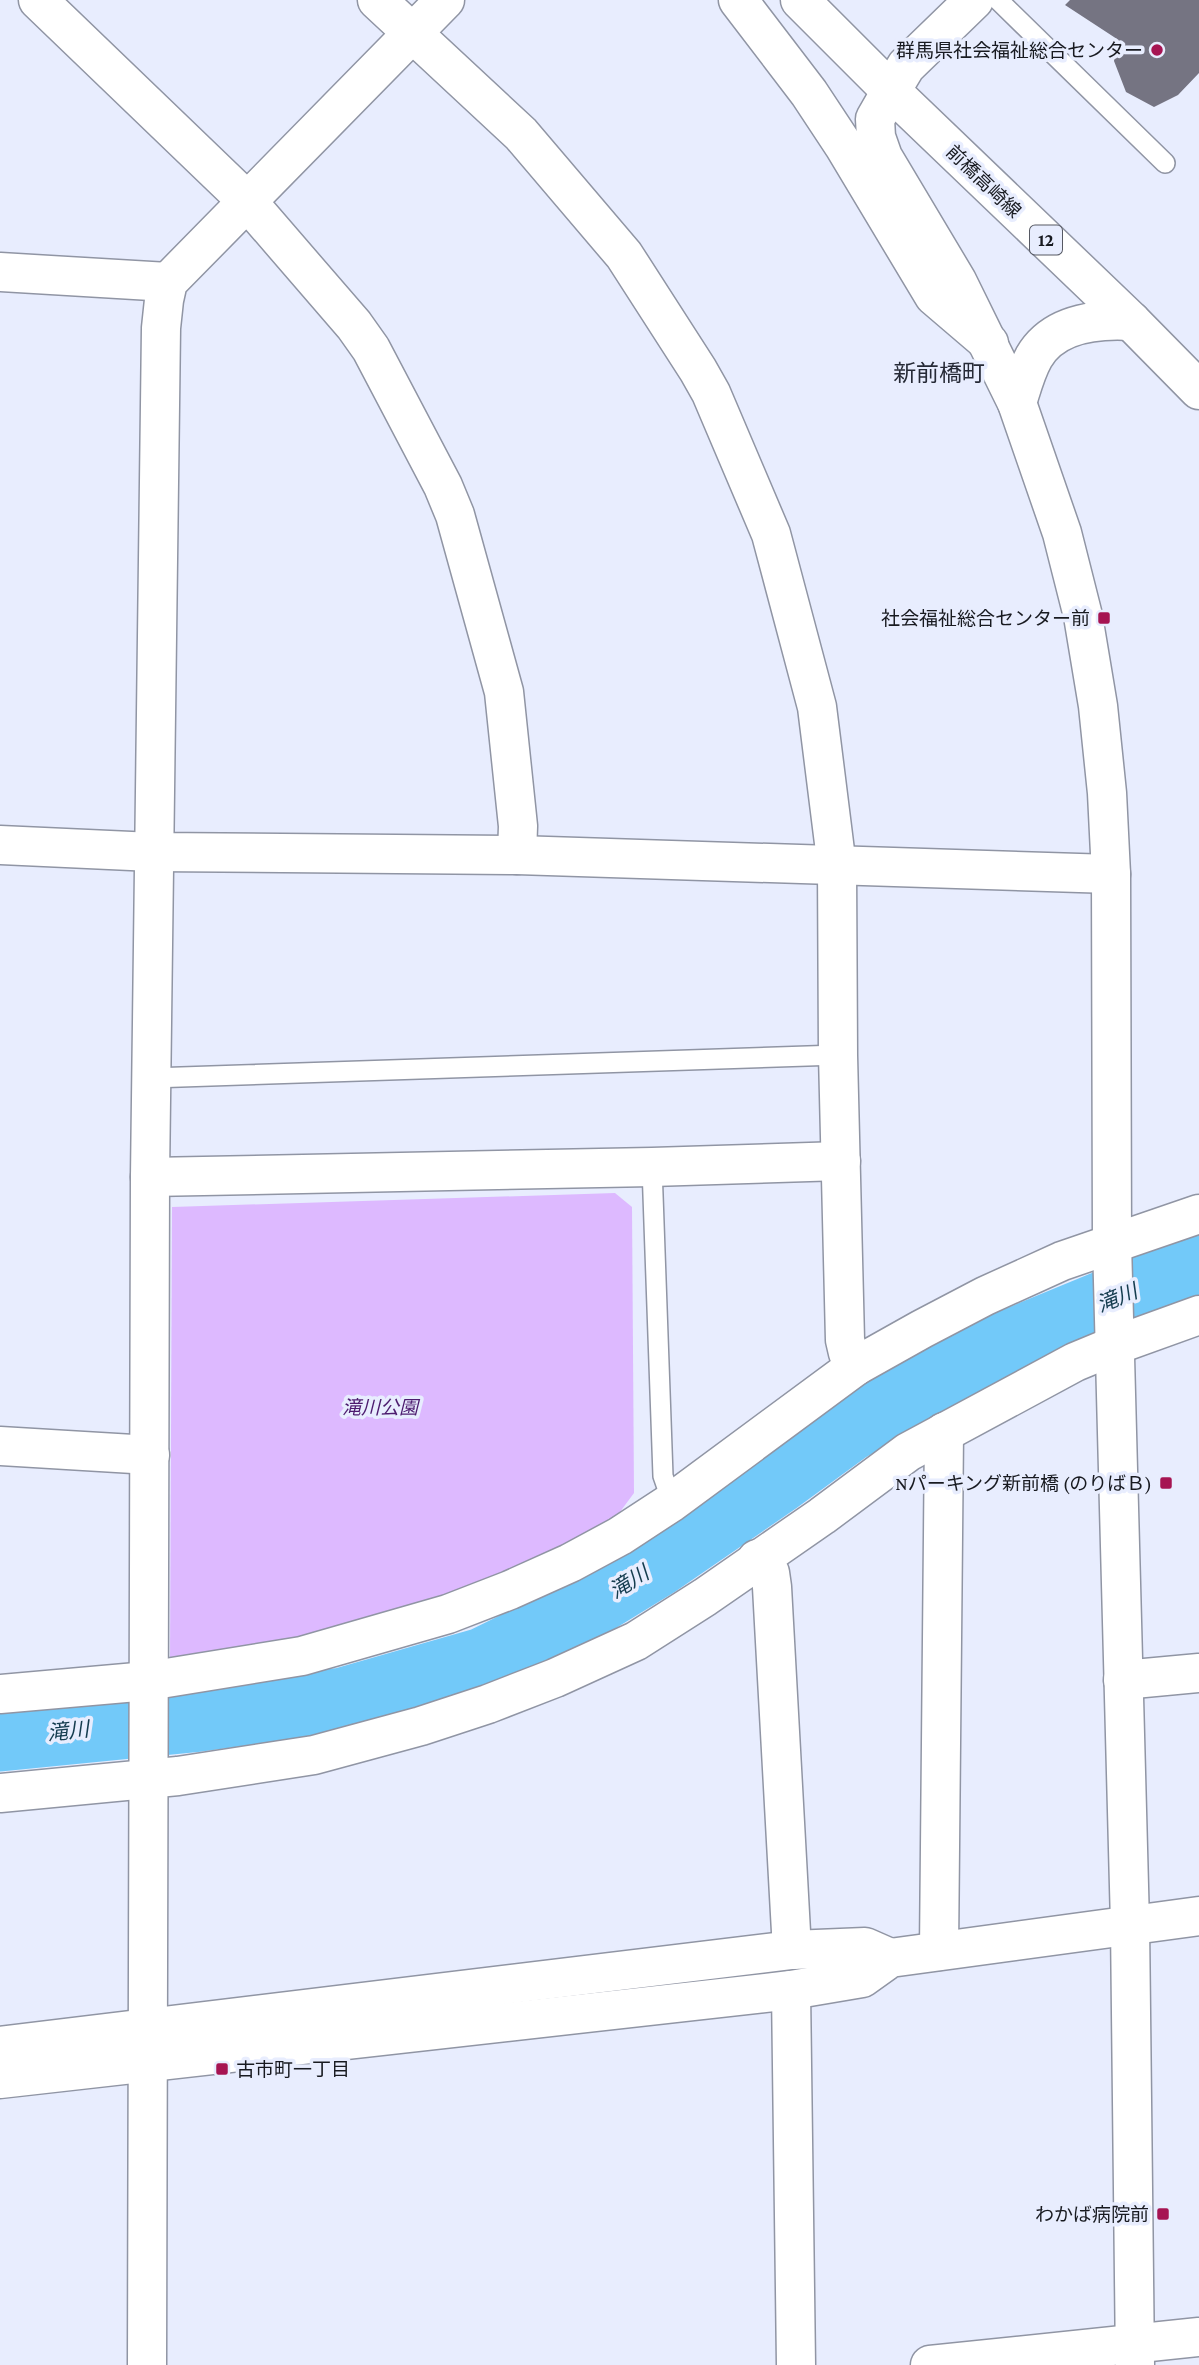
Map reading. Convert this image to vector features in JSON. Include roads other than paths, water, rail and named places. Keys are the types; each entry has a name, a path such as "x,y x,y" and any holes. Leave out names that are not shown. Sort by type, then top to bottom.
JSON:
{"street":[{"path":"38,0 246,200 354,325 371,349 456,515 505,692 518,826 517,855"},
{"path":"377,0 521,134 608,234 711,393 778,555 817,707 837,867 838,1055 845,1340 848,1353 856,1366"},
{"path":"147,2365 150,1177 161,328 164,300 168,282 445,0"},
{"path":"738,0 809,93 934,296 989,343"},
{"name":"前橋高崎線","path":"800,0 1199,390"},
{"path":"974,0 906,66 875,119 876,137 883,157 957,281 1017,403 1062,533 1083,616 1098,706 1107,793 1111,874 1113,1247 1130,1924 1135,2354"},
{"path":"0,272 168,282"},
{"path":"1017,403 1027,372 1036,354 1047,341 1077,324 1093,320 1130,321"},
{"path":"0,845 153,852 517,855 1111,874"},
{"path":"150,1177 841,1161"},
{"path":"0,1694 148,1681 302,1656 449,1614 510,1590 570,1563 620,1536 672,1502 856,1366 985,1296 1062,1261 1113,1247 1199,1214"},
{"path":"0,1793 147,1780 314,1755 421,1726 555,1678 636,1642 822,1516 908,1452 1115,1339 1199,1315"},
{"path":"939,1951 944,1432"},
{"path":"0,1446 150,1455"},
{"path":"757,1559 770,1573 772,1587 792,1950"},
{"path":"1124,1680 1199,1673"},
{"path":"0,2046 148,2045 791,1990 862,1978 890,1958 1199,1916"},
{"path":"0,2079 148,2045 792,1950 864,1947 890,1958"},
{"path":"791,1990 796,2365"},
{"path":"930,2365 1135,2354 1199,2337"}],"lane":[{"path":"998,0 1165,163"},
{"path":"151,1079 838,1055"},
{"path":"652,1167 663,1476 672,1502"}],"waterway":[{"name":"滝川","path":"0,1739 192,1720 343,1700 483,1660 575,1615 658,1564 848,1430 983,1353 1199,1264"}],"place":[{"name":"群馬県社会福祉総合センター","path":"1157,50"},
{"name":"社会福祉総合センター前","path":"1104,618"},
{"name":"Nパーキング新前橋 (のりばＢ)","path":"1166,1483"},
{"name":"古市町一丁目","path":"222,2069"},
{"name":"わかば病院前","path":"1163,2214"}],"district":[{"name":"新前橋町","path":"939,373"}],"park label":[{"name":"滝川公園","path":"380,1407"}]}
